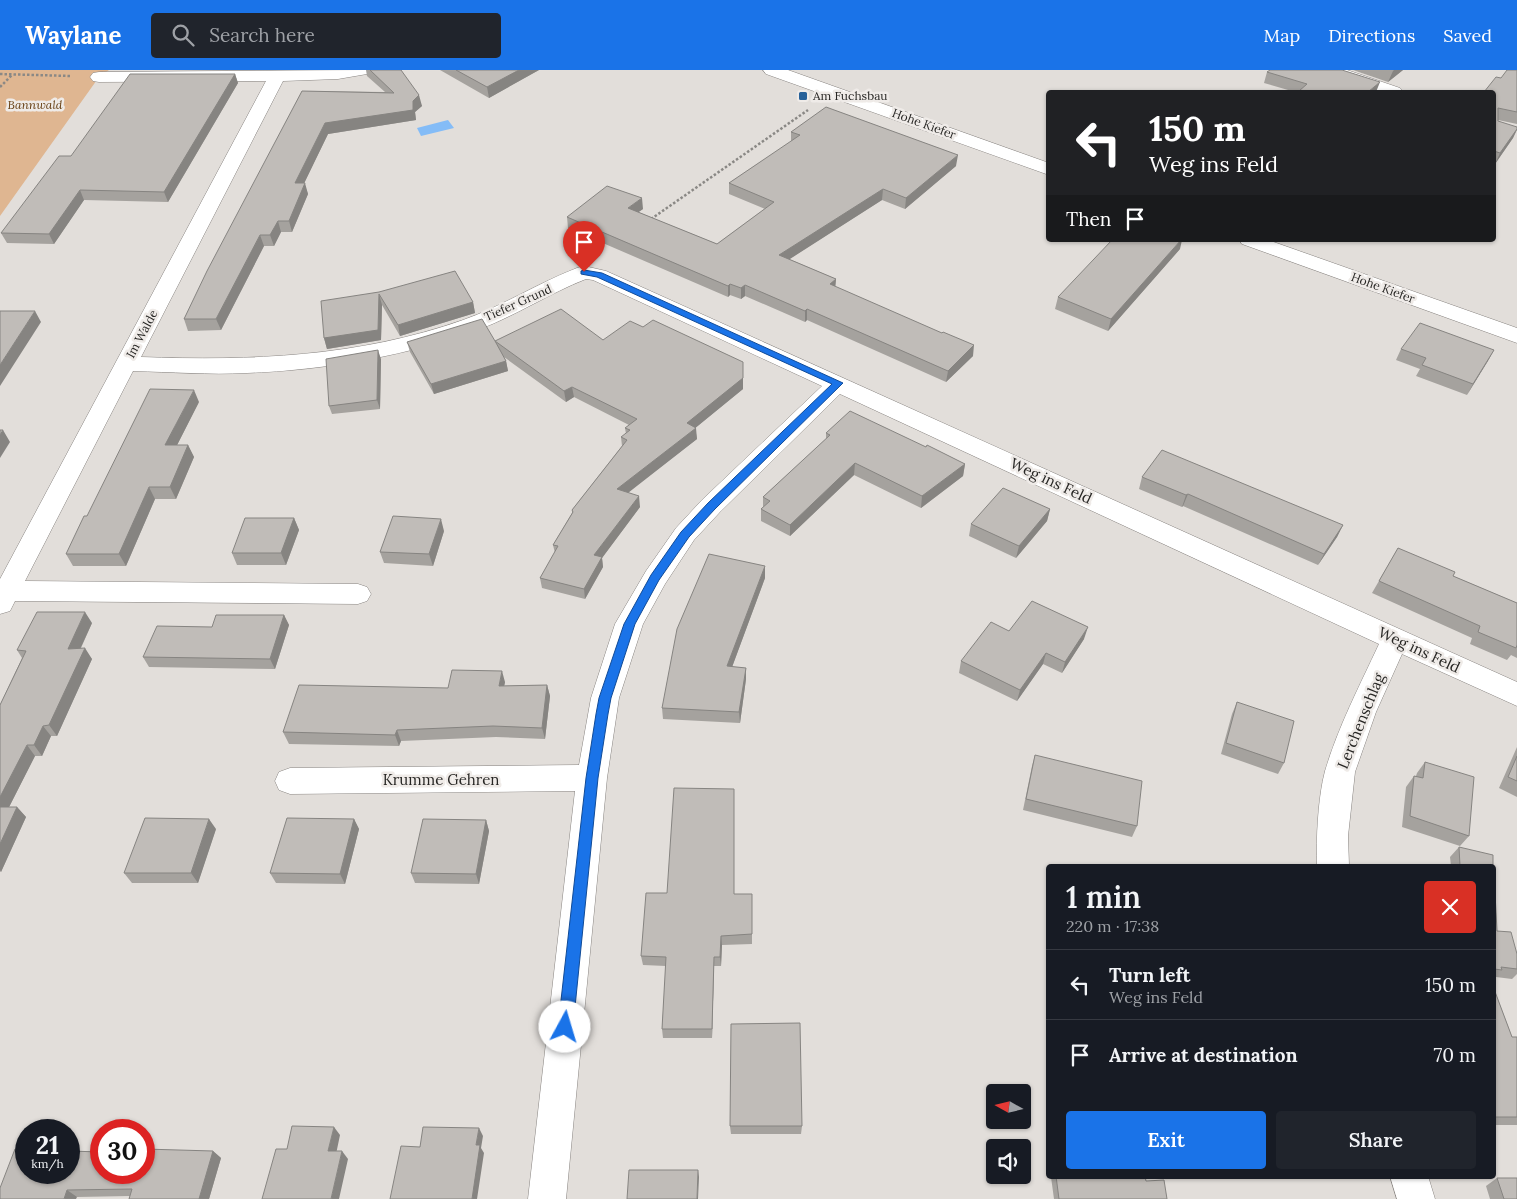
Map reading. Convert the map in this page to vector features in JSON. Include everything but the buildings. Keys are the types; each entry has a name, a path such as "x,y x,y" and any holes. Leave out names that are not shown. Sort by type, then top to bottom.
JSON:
{"street":[{"path":"99,77 277,76 338,74 361,70"},
{"name":"Hohe Kiefer","path":"772,70 1046,168"},
{"path":"1330,70 1388,90"},
{"name":"Im Walde","path":"277,76 4,598 358,594"},
{"name":"Hohe Kiefer","path":"1255,242 1517,336"},
{"name":"Tiefer Grund","path":"126,364 248,366 326,358 384,348 429,337 498,314 584,272"},
{"name":"Weg ins Feld","path":"584,272 599,275 838,383 1517,695"},
{"path":"547,1199 592,778 605,698 630,624 655,578 685,534 711,506 838,383"},
{"name":"Lerchenschlag","path":"1333,864 1332,836 1340,772 1362,712 1395,639"},
{"name":"Krumme Gehren","path":"290,781 592,778"},
{"path":"1410,1179 1416,1199"}],"path":[{"path":"0,74 99,77"},
{"path":"0,87 12,74"},
{"path":"648,221 808,110"}],"green space":[{"name":"Bannwald","path":"0,70 109,70 99,77 0,216"}],"water":[{"path":"448,120 454,128 421,136 417,128"}],"place":[{"name":"Am Fuchsbau","path":"803,96"}],"route":[{"path":"565,1027 592,778 602,714 605,698 630,624 655,578 685,534 711,506 838,383 599,275 584,272"}]}
